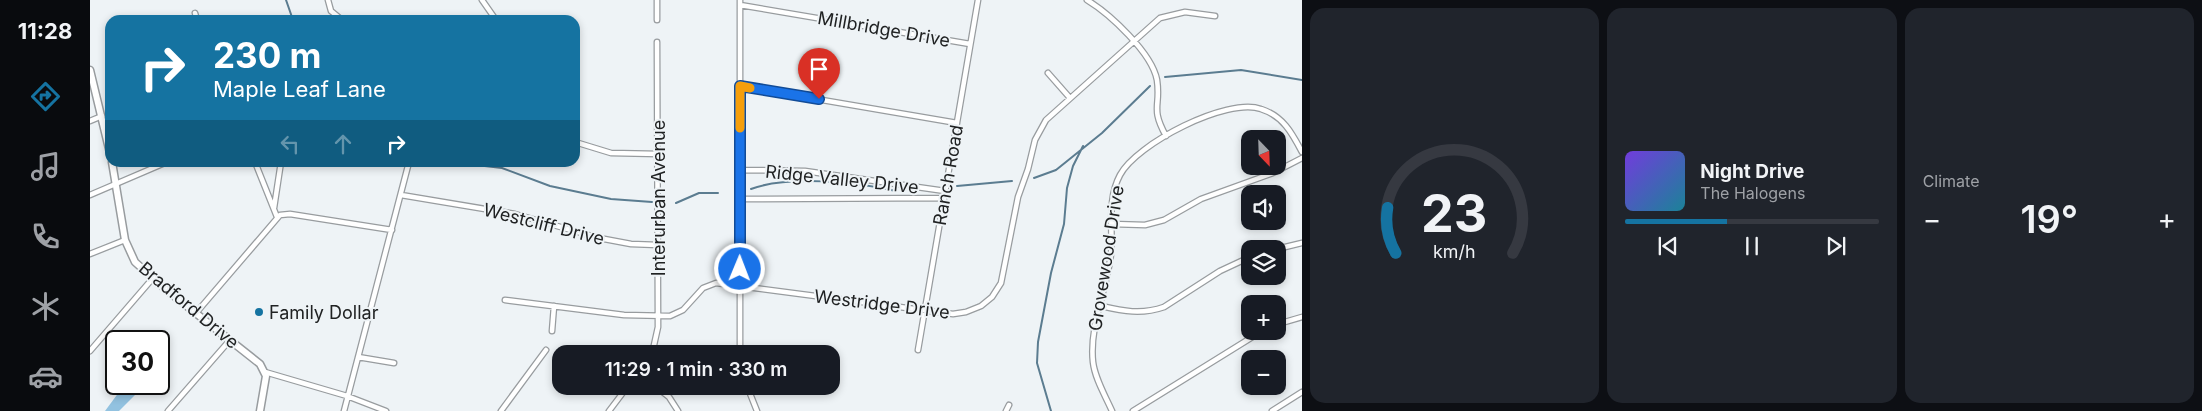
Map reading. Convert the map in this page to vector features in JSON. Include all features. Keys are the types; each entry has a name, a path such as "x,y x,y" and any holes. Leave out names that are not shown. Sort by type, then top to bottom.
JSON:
{"street":[{"path":"328,0 331,11 336,15"},
{"path":"482,0 494,15"},
{"path":"657,0 657,20"},
{"name":"Ranch Road","path":"918,350 978,0"},
{"path":"1087,0 1108,15 1149,60 1155,72 1158,87 1156,115 1166,136"},
{"path":"740,2 740,345"},
{"name":"Millbridge Drive","path":"740,2 970,44"},
{"name":"Westridge Drive","path":"505,300 624,315 670,316 683,310 708,285 716,283 953,314 966,312 981,306 996,292 1004,276 1018,197 1028,169 1035,140 1046,120 1132,42 1166,16 1185,12 1215,16"},
{"name":"Interurban Avenue","path":"656,345 658,316 657,42"},
{"path":"90,70 105,130"},
{"path":"1048,73 1070,98"},
{"path":"740,86 957,122"},
{"name":"Grovewood Drive","path":"1112,411 1096,376 1093,362 1093,346 1108,268 1114,192 1120,173 1130,162 1166,136 1202,118 1240,107 1256,108 1274,115 1282,121 1302,152"},
{"path":"90,121 102,116"},
{"path":"580,144 611,153 658,154"},
{"path":"1112,224 1145,225 1164,220 1201,199 1273,173 1302,158"},
{"name":"Bradford Drive","path":"113,167 125,240 135,262 260,364 265,372"},
{"path":"90,195 155,167"},
{"path":"257,167 277,217"},
{"path":"274,209 280,167"},
{"path":"344,411 408,167"},
{"name":"Ridge Valley Drive","path":"740,170 805,171 945,191"},
{"name":"Westcliff Drive","path":"401,195 516,214 599,238 631,244 658,245"},
{"name":"Ridge Valley Drive","path":"740,199 943,198"},
{"path":"196,313 277,217 290,214 392,230"},
{"path":"90,254 125,240"},
{"path":"1286,247 1302,243"},
{"path":"1100,306 1136,313 1154,311 1164,307 1220,271 1241,261"},
{"path":"90,351 153,278"},
{"path":"552,331 554,306"},
{"path":"1286,322 1302,317"},
{"path":"168,411 230,340"},
{"path":"1133,411 1247,340"},
{"path":"500,411 546,350"},
{"path":"358,357 394,363"},
{"path":"260,411 265,391 265,372 347,396 386,411"},
{"path":"1272,411 1302,392"},
{"path":"609,411 621,395"},
{"path":"666,395 678,411"},
{"path":"751,395 757,411"},
{"path":"1006,411 1009,405"}],"shaded area":[{"path":"117,395 135,395 119,411 105,411"}],"waterway":[{"path":"286,0 291,15"},
{"path":"1165,77 1241,70 1302,80"},
{"path":"1034,178 1056,170 1102,133 1150,86"},
{"path":"1051,411 1037,363 1038,342 1051,273 1064,224 1067,188 1073,166 1083,146"},
{"path":"493,167 502,168 550,186 611,199 652,202"},
{"path":"751,189 784,182 823,181 896,191"},
{"path":"957,186 1012,181"},
{"path":"676,203 699,193 718,193"}],"slow traffic":[{"path":"740,128 740,86 750,88"}],"place":[{"name":"Family Dollar","path":"259,312"}],"route":[{"path":"740,269 740,86 819,99"}]}
